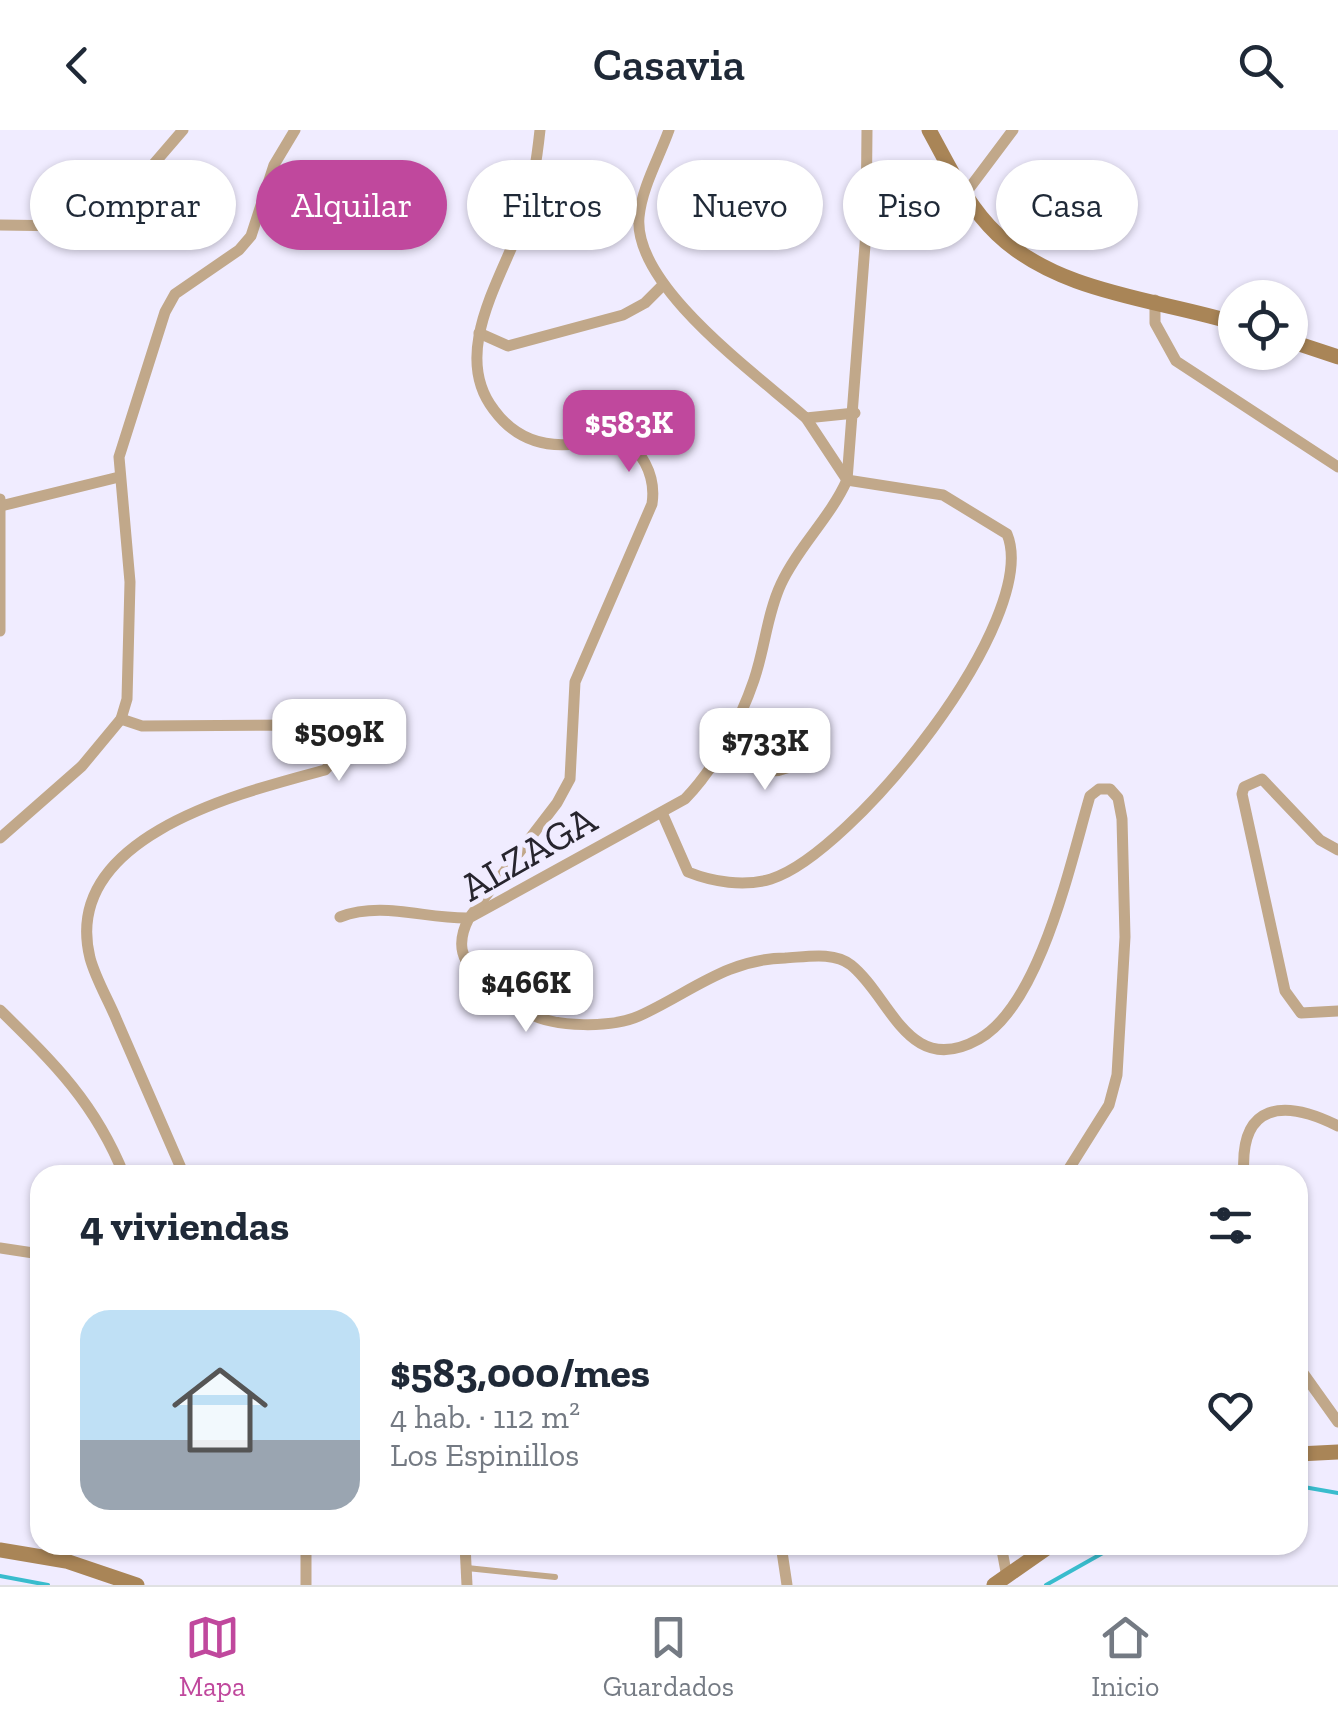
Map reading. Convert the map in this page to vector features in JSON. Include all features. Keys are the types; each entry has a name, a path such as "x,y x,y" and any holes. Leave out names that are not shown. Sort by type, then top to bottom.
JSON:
{"main road":[{"path":"929,130 946,160"},
{"path":"976,208 995,233 1037,264 1066,277 1218,318"},
{"path":"1308,347 1338,357"},
{"path":"1308,1454 1338,1452"},
{"path":"0,1550 30,1555"},
{"path":"33,1555 66,1560 138,1585"},
{"path":"1001,1581 1037,1555"}],"street":[{"path":"0,225 70,226 108,217 183,130"},
{"path":"0,838 82,766 121,719 127,699 130,582 119,476 126,435 164,312 175,294 239,250 251,236 274,166 295,130"},
{"path":"340,918 360,909 386,909 439,919 468,918 557,803 570,778 575,682 610,611 654,487 646,462 612,438 559,447 535,443 493,410 481,383 479,333 524,215 540,130"},
{"path":"662,814 688,872 706,879 749,883 774,878 822,847 865,812 913,758 962,686 987,636 1010,569 1008,534 943,496 847,480 806,418 663,285 643,244 638,220 669,130"},
{"name":"ALZAGA","path":"867,130 854,413 847,480 837,502 784,578 771,608 754,679 733,728 704,780 662,814 468,918 461,934 467,966 526,1013 542,1019 602,1022 636,1018 741,963 832,957 850,964 902,1032 920,1042 952,1048 980,1038 1009,1011 1062,903 1090,796 1099,789 1110,789 1118,798 1122,819 1121,1049 1109,1104 1071,1165"},
{"path":"976,179 1013,130"},
{"path":"479,333 508,346 624,316 646,303 663,285"},
{"path":"1155,300 1155,322 1176,361 1338,467"},
{"path":"806,418 854,413"},
{"path":"0,631 0,502 119,476"},
{"path":"121,719 142,726 316,724 332,731 339,744 337,758 324,770 198,809 134,846 101,876 92,896 90,957 180,1165"},
{"path":"733,728 742,761 766,773 792,769 819,738"},
{"path":"1338,850 1320,840 1262,779 1244,787 1242,794 1285,991 1301,1013 1338,1011"},
{"path":"0,1010 70,1078 98,1117 120,1165"},
{"path":"1245,1165 1250,1130 1258,1118 1274,1109 1298,1108 1338,1126"},
{"path":"0,1248 30,1252"},
{"path":"1308,1380 1338,1422"},
{"path":"306,1555 306,1585"},
{"path":"466,1555 467,1585"},
{"path":"782,1555 787,1585"},
{"path":"1001,1555 1001,1581"}],"lane":[{"path":"467,1568 554,1578"}],"waterway":[{"path":"1308,1488 1338,1493"},
{"path":"1046,1585 1099,1555"},
{"path":"0,1576 48,1585"}]}
